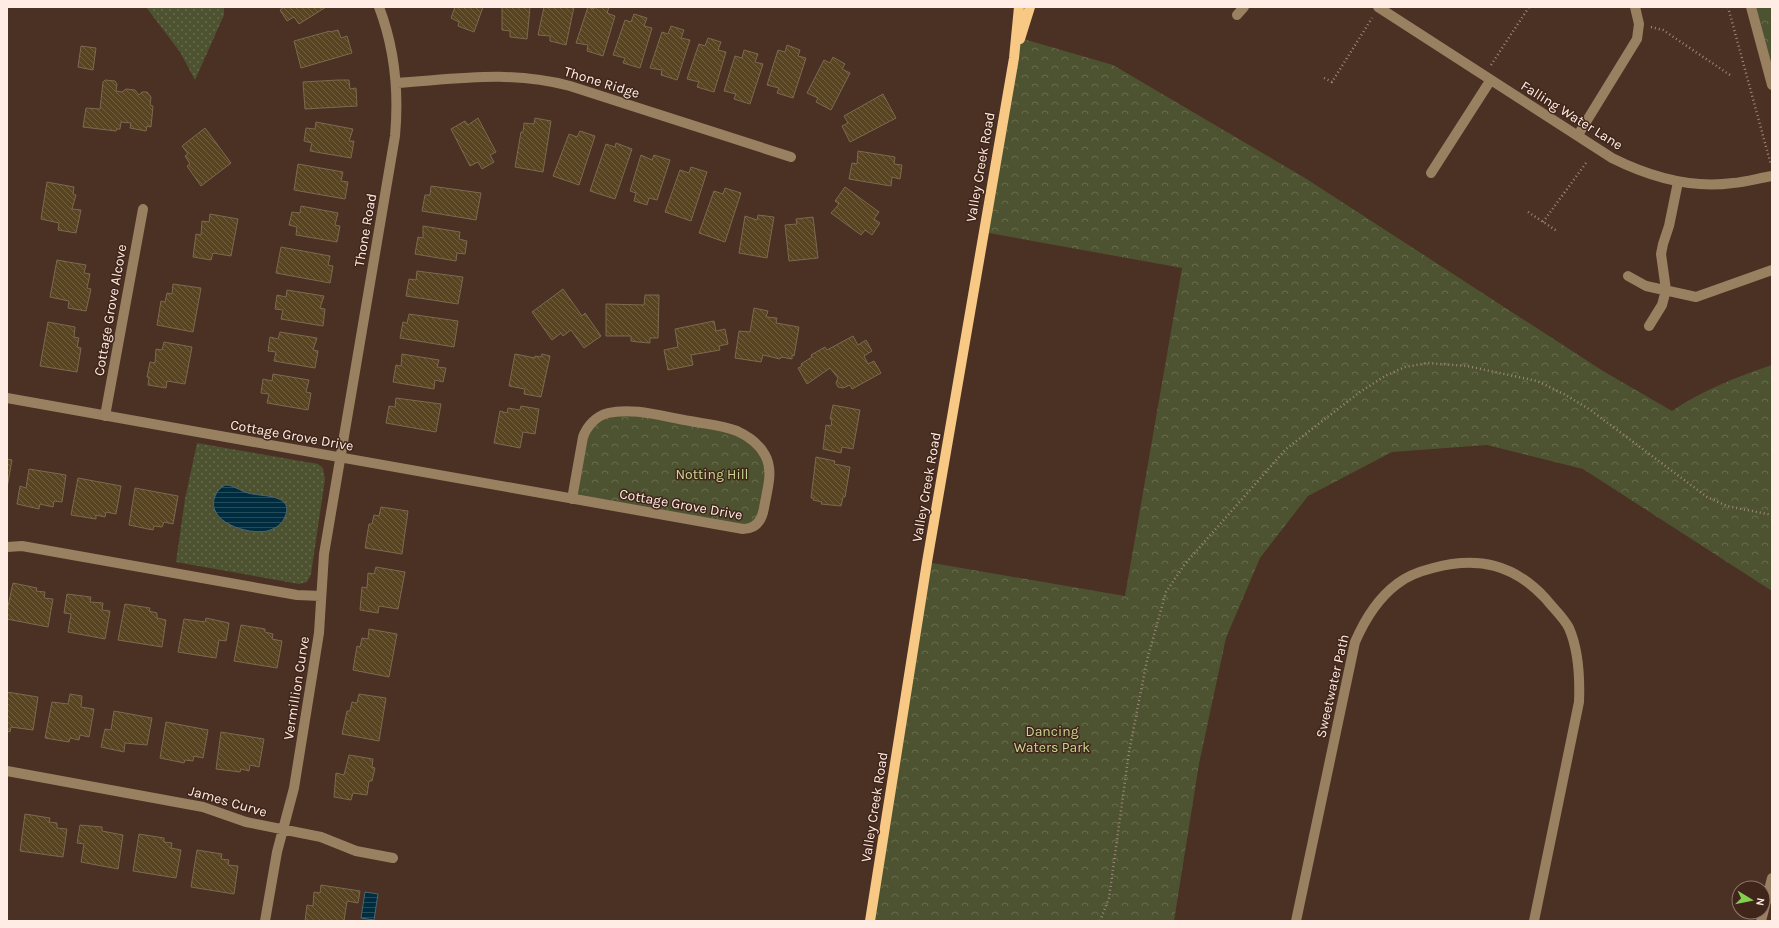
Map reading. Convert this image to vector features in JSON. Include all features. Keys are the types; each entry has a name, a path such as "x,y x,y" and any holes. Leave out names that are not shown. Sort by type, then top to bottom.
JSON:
{"main road":[{"name":"Valley Creek Road","path":"870,921 928,562 1014,58 1019,7"},
{"name":"Valley Creek Road","path":"1014,58 1030,7"}],"street":[{"name":"Thone Road","path":"339,458 394,143 396,121 396,83 391,44 379,7"},
{"path":"1236,16 1244,7"},
{"name":"Falling Water Lane","path":"1378,7 1612,158 1636,170 1658,178 1678,182 1703,184 1732,183 1772,176"},
{"path":"1578,135 1636,39 1639,24 1635,7"},
{"path":"1751,7 1772,85"},
{"name":"Thone Ridge","path":"396,83 492,76 539,78 570,86 791,157"},
{"path":"1431,173 1487,78"},
{"path":"1649,326 1662,305 1666,290 1661,254 1670,226 1678,182"},
{"name":"Cottage Grove Alcove","path":"105,416 143,208"},
{"path":"1628,276 1646,286 1696,297 1772,270"},
{"name":"Cottage Grove Drive","path":"7,398 339,458 572,499 747,529 758,523 763,515 770,470 765,455 753,441 729,428 647,414 630,412 607,413 593,421 586,429 572,499"},
{"name":"Vermillion Curve","path":"265,921 275,861 294,788 318,639 323,559 339,458"},
{"path":"7,547 22,546 293,594 321,596"},
{"name":"Sweetwater Path","path":"1296,921 1355,642 1365,619 1380,599 1398,583 1421,571 1449,564 1482,562 1508,570 1533,585 1550,604 1568,627 1575,648 1581,675 1579,702 1534,921"},
{"name":"James Curve","path":"7,771 212,809 246,822 321,837 360,852 393,858"},
{"path":"1761,921 1772,878"}],"path":[{"path":"1324,78 1332,82 1378,7"},
{"path":"1487,78 1529,7"},
{"path":"1728,7 1772,169"},
{"path":"1639,24 1663,30 1730,75"},
{"path":"1543,222 1586,163"},
{"path":"1528,212 1557,232"},
{"path":"1100,921 1109,898 1129,752 1147,660 1166,592 1185,564 1286,449 1360,392 1386,376 1405,367 1428,363 1467,366 1537,381 1564,394 1589,409 1707,497 1727,506 1772,514"}],"green space":[{"path":"146,7 224,7 224,15 195,80 180,52"},
{"path":"1751,7 1772,7 1772,85"},
{"name":"Dancing Waters Park","path":"1020,38 1113,65 1305,178 1603,371 1672,411 1683,403 1708,390 1772,365 1772,591 1583,469 1487,445 1392,452 1308,496 1260,558 1226,638 1199,764 1174,921 870,921 927,562 1125,596 1182,268 983,232"},
{"name":"Notting Hill","path":"617,412 738,432 769,464 763,515 751,528 572,499 587,429"},
{"path":"197,443 318,464 323,468 325,479 311,574 307,582 299,584 176,562 185,499"}],"water":[{"path":"225,485 248,493 269,496 282,500 286,505 287,511 281,524 267,531 259,532 240,529 222,520 216,513 214,505 215,496 220,488"},
{"path":"365,892 378,894 374,920 361,918"}],"building":[{"path":"284,7 326,7 299,24 294,17 287,21 280,10"},
{"path":"455,7 483,7 474,32 458,26 459,22 451,18"},
{"path":"502,7 530,7 527,39 510,37 510,31 502,30"},
{"path":"544,7 574,7 566,45 550,41 550,36 538,35"},
{"path":"588,7 594,9 595,7 609,7 607,13 615,16 603,56 587,51 588,45 576,43"},
{"path":"634,14 647,18 644,26 652,28 640,68 623,63 625,58 613,55 625,20 631,22"},
{"path":"671,26 684,30 681,38 690,40 677,80 661,75 662,70 650,68 662,32 668,34"},
{"path":"338,30 341,38 347,36 352,53 301,68 294,41"},
{"path":"708,38 721,42 718,50 726,52 714,92 697,87 699,82 687,79 699,44 705,46"},
{"path":"787,45 800,50 798,56 806,58 793,98 777,93 779,88 767,85 778,50 785,52"},
{"path":"81,46 96,48 93,70 78,67"},
{"path":"744,50 758,54 755,62 763,64 750,104 734,99 736,94 724,91 735,56 742,58"},
{"path":"833,57 845,64 842,69 850,73 831,110 816,102 818,98 807,93 824,60 830,63"},
{"path":"105,80 115,81 117,84 116,91 122,92 126,89 135,90 139,95 142,92 147,92 151,97 150,105 153,106 151,127 147,126 146,131 130,128 131,123 121,122 120,129 117,129 116,131 83,127 86,108 100,109 103,82"},
{"path":"349,80 350,89 356,88 357,106 305,109 303,82"},
{"path":"883,94 896,118 850,142 842,126 848,123 844,116"},
{"path":"478,118 496,152 490,155 494,162 482,169 478,162 470,166 451,129 465,121 468,125"},
{"path":"535,118 551,121 543,172 515,167 524,123 534,124"},
{"path":"316,122 353,129 349,141 354,141 351,158 310,151 312,143 304,141 306,128 315,129"},
{"path":"205,128 231,163 201,186 187,166 190,164 185,156 188,154 182,146"},
{"path":"580,131 595,136 579,185 553,176 569,134 577,137"},
{"path":"616,143 632,149 615,199 590,191 606,144 615,147"},
{"path":"858,151 895,157 894,164 902,165 900,179 892,177 891,186 849,179 852,163 857,164"},
{"path":"641,155 652,160 654,155 670,160 657,200 649,198 647,205 634,201 636,193 630,191"},
{"path":"298,164 343,172 341,181 348,182 345,199 294,190"},
{"path":"691,167 707,172 691,221 665,212 680,170 689,173"},
{"path":"47,182 74,187 73,194 76,195 72,209 81,210 76,233 58,230 59,223 41,219"},
{"path":"431,186 481,193 476,220 422,211 425,195 430,195"},
{"path":"845,187 879,212 874,219 880,223 872,235 865,230 861,235 831,213 839,204 835,201"},
{"path":"725,188 741,193 725,242 699,233 714,191 723,194"},
{"path":"301,206 338,213 335,225 340,226 337,242 296,235 297,227 289,225 292,212 300,213"},
{"path":"210,214 238,219 231,256 213,253 211,260 193,257 196,234 201,235 202,221 209,222"},
{"path":"758,215 774,217 767,258 739,253 745,216 757,220"},
{"path":"813,217 818,258 789,261 785,225 797,224 796,219"},
{"path":"423,226 460,232 459,239 467,241 465,254 457,253 456,261 415,254 418,237 423,238"},
{"path":"281,247 330,256 328,265 333,266 330,283 276,273"},
{"path":"57,260 86,265 84,273 90,274 87,288 91,289 86,311 68,308 69,301 50,297"},
{"path":"417,271 463,277 458,304 406,296 409,279 416,280"},
{"path":"173,284 201,288 193,332 157,325 161,301 165,302 167,293 172,294"},
{"path":"563,289 582,316 585,313 601,336 584,348 571,330 563,336 561,333 552,340 532,312"},
{"path":"287,290 324,296 320,308 325,309 323,326 281,319 283,310 275,309 277,295 286,297"},
{"path":"645,295 659,295 658,338 650,338 650,343 631,341 631,336 606,336 606,304 644,305"},
{"path":"754,308 768,311 766,317 777,318 776,323 799,327 794,356 792,355 792,359 781,357 780,359 763,355 761,362 735,358 739,331 750,332"},
{"path":"409,314 458,321 454,347 400,338 403,322 407,323"},
{"path":"714,321 716,331 725,329 728,344 719,346 720,350 691,355 693,365 668,370 664,350 678,347 675,329"},
{"path":"48,322 75,327 74,337 79,338 77,347 81,348 77,372 40,366"},
{"path":"280,332 317,338 313,350 318,351 315,368 274,361 276,352 268,351 270,337 278,339"},
{"path":"853,336 858,345 866,340 872,351 864,356 868,364 874,361 881,373 852,389 850,385 843,388 838,387 836,383 838,378 830,368 807,384 798,368 802,366 801,364 812,357 811,355 825,347 827,350"},
{"path":"164,342 192,347 185,384 167,381 166,388 148,385 149,378 147,377 150,362 155,363 156,349 162,350"},
{"path":"402,354 439,360 437,367 446,368 443,382 435,380 434,389 393,382 396,365 401,366"},
{"path":"515,354 535,358 535,356 541,357 542,354 550,356 541,397 524,394 525,389 509,386"},
{"path":"273,374 309,380 306,392 311,393 308,410 267,403 269,394 261,393 263,379 272,381"},
{"path":"396,398 441,404 436,432 386,423 389,406 395,407"},
{"path":"833,405 860,410 853,449 842,447 841,453 823,449 826,425 831,426 832,419 830,419"},
{"path":"521,406 539,409 535,434 523,432 520,448 494,443 500,411 507,413 508,408 520,410"},
{"path":"816,457 835,461 834,464 850,467 845,497 843,497 841,506 821,504 822,502 811,498"},
{"path":"7,459 12,460 7,488"},
{"path":"29,469 66,475 62,502 54,501 53,507 40,504 39,509 17,504 20,486 26,488"},
{"path":"78,478 121,486 116,514 106,512 105,517 96,515 96,519 71,515"},
{"path":"135,488 178,496 173,524 164,522 162,527 154,526 153,530 129,525"},
{"path":"381,507 408,511 402,554 365,548 369,524 372,524 374,515 379,516"},
{"path":"376,567 405,572 398,609 379,606 378,613 360,610 362,587 367,588 368,573 374,574"},
{"path":"13,583 37,588 36,591 45,592 44,598 53,599 48,627 7,619 7,611"},
{"path":"67,594 91,597 90,602 103,603 102,610 110,611 105,639 68,632 71,614 64,613"},
{"path":"125,604 150,608 149,611 157,613 157,618 166,620 162,647 118,640"},
{"path":"206,618 229,623 226,641 219,640 216,658 178,652 184,619 205,622"},
{"path":"241,625 265,629 265,632 273,634 272,639 282,641 277,668 234,661"},
{"path":"369,629 397,634 389,677 353,670 357,646 360,647 362,638 368,639"},
{"path":"7,692 38,697 33,730 11,727 10,732 7,731"},
{"path":"70,694 82,696 81,707 94,709 89,737 80,735 79,740 70,738 69,742 45,738 52,702 68,704"},
{"path":"359,694 386,698 379,741 342,734 347,711 350,711 352,702 357,703"},
{"path":"114,711 152,718 147,745 125,743 124,752 101,747 105,729 111,730"},
{"path":"166,722 208,730 203,758 194,756 193,761 185,760 184,763 160,758"},
{"path":"221,732 264,739 259,767 250,765 249,771 241,769 240,772 216,769"},
{"path":"349,755 373,759 372,767 375,768 372,781 369,781 367,795 353,793 351,800 334,797 336,773 344,775"},
{"path":"25,814 50,818 49,822 57,823 57,828 67,829 63,857 20,851"},
{"path":"80,825 102,827 102,831 123,835 118,869 81,862 84,844 77,843"},
{"path":"139,834 164,838 164,842 172,843 171,848 181,850 176,878 133,871"},
{"path":"197,850 222,854 221,859 229,860 228,865 238,866 234,894 191,887"},
{"path":"321,885 360,891 358,903 347,901 344,921 305,921 307,905 313,906 314,892 320,893"}]}
